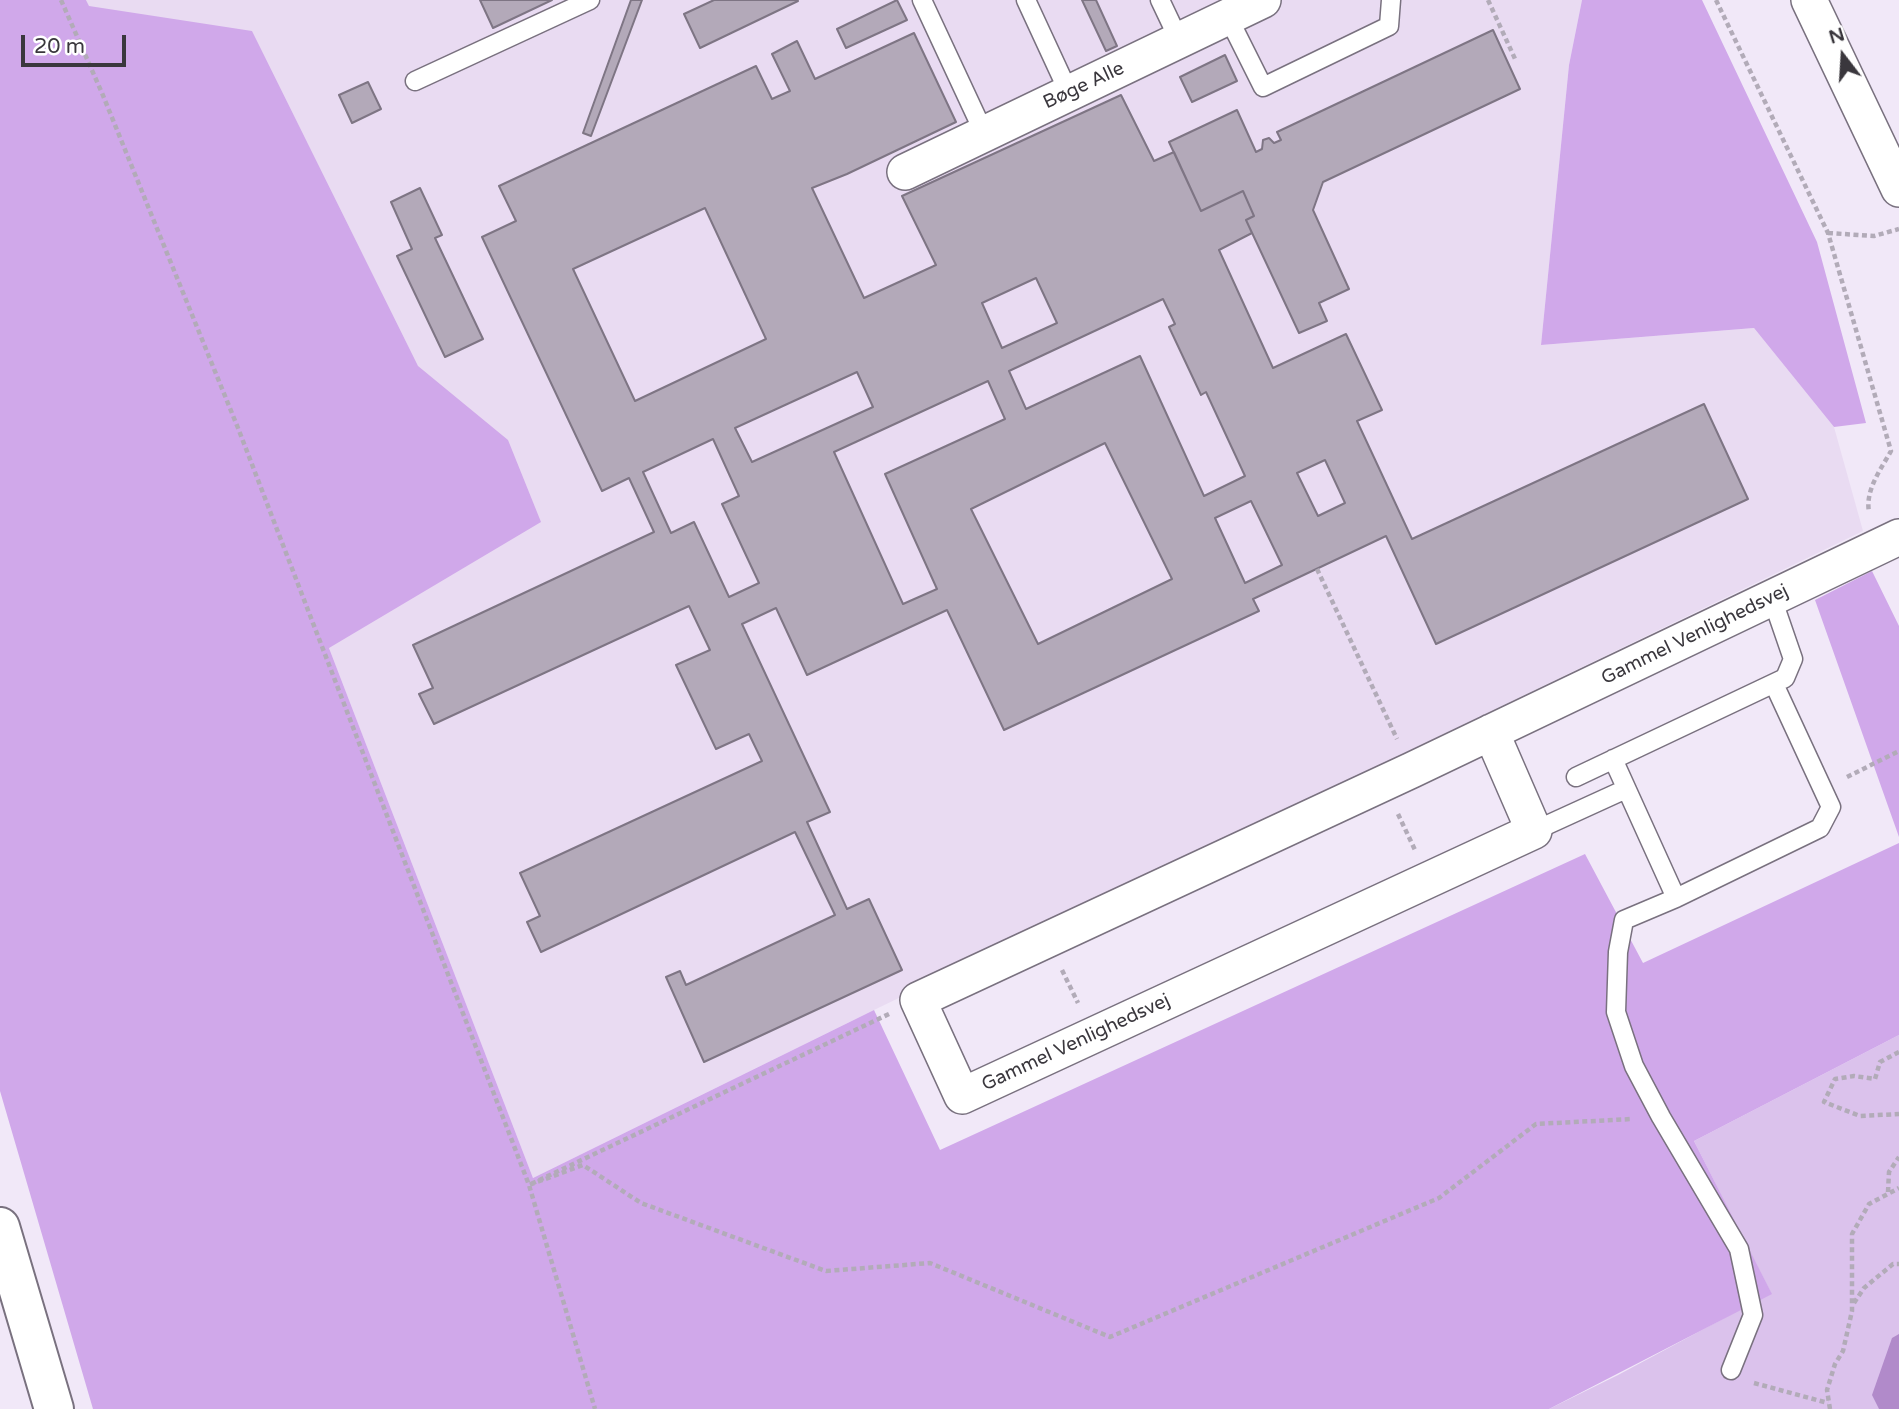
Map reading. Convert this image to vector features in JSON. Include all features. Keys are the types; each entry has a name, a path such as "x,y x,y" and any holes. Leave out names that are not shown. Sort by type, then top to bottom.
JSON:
{"highway":[{"path":"0,1227 54,1409"}],"street":[{"name":"Bøge Alle","path":"905,172 1263,0"},
{"path":"1809,0 1898,185"},
{"name":"Gammel Venlighedsvej","path":"1534,831 962,1096 918,1000 1398,776 1889,541"},
{"path":"1491,732 1534,831"}],"lane":[{"path":"415,81 590,0"},
{"path":"922,0 984,133"},
{"path":"1026,0 1069,93"},
{"path":"1160,0 1179,40"},
{"path":"1228,17 1263,87 1389,26 1391,0"},
{"path":"1576,777 1785,678 1793,659 1772,598"},
{"path":"1731,1370 1753,1315 1739,1249 1634,1066 1616,1012 1618,952 1624,920 1676,898 1820,828 1831,807 1774,684"},
{"path":"1613,759 1676,898"},
{"path":"1534,831 1626,789"}],"path":[{"path":"61,0 102,93 238,428 529,1185 595,1409"},
{"path":"1488,0 1516,61"},
{"path":"1716,0 1828,233 1891,451 1872,486 1868,507 1889,541"},
{"path":"1828,233 1874,236 1899,229"},
{"path":"1317,569 1398,776 1428,880"},
{"path":"1823,789 1899,751"},
{"path":"1049,940 1092,1036"},
{"path":"529,1185 918,1000"},
{"path":"1899,1052 1880,1062 1875,1079 1854,1076 1835,1079 1824,1101 1860,1116 1899,1114"},
{"path":"529,1185 583,1165 641,1203 826,1271 930,1263 1110,1337 1439,1198 1536,1124 1661,1117"},
{"path":"1888,1192 1889,1172 1899,1157"},
{"path":"1754,1382 1829,1406 1827,1390 1835,1364 1843,1351 1852,1305 1852,1234 1869,1204 1899,1188"},
{"path":"1852,1305 1864,1288 1893,1264 1899,1264"}],"shaded area":[{"path":"0,0 86,0 89,6 252,31 418,366 508,440 541,522 329,648 533,1178 874,1010 940,1150 1585,854 1643,963 1899,843 1899,1035 1694,1141 1772,1294 1549,1409 93,1409 0,1091"},
{"path":"86,0 1582,0 1569,65 1541,345 1754,328 1834,427 1863,531 533,1178 329,648"},
{"path":"1582,0 1702,0 1817,242 1866,423 1834,427 1754,328 1541,345 1569,65"},
{"path":"1872,571 1899,626 1899,837 1815,600"},
{"path":"1899,1035 1899,1409 1549,1409 1771,1293 1694,1141"},
{"path":"1899,1334 1899,1409 1879,1409 1872,1395 1892,1338"}],"building":[{"path":"480,0 552,0 493,28"},
{"path":"631,0 642,0 591,136 583,133"},
{"path":"714,0 798,1 700,48 684,14"},
{"path":"897,0 907,20 846,48 837,29"},
{"path":"1082,0 1096,0 1117,46 1106,51"},
{"path":"1493,30 1520,89 1323,182 1313,210 1349,289 1319,303 1327,321 1299,333 1246,220 1254,216 1243,191 1201,211 1169,142 1237,110 1256,152 1262,149 1263,140 1269,138 1274,143 1281,140 1277,132"},
{"path":"914,33 956,122 812,188 864,298 936,265 902,196 1121,95 1154,161 1174,152 1201,211 1243,191 1254,216 1246,220 1252,233 1219,250 1273,368 1346,334 1382,410 1357,421 1412,539 1704,404 1748,499 1436,644 1386,536 1253,599 1259,611 1004,730 947,610 807,675 776,608 742,624 830,812 807,822 847,909 869,899 902,970 704,1062 666,977 680,971 686,985 835,915 795,832 541,952 527,922 540,916 520,873 762,761 749,734 716,749 676,665 710,650 689,606 434,724 419,694 433,688 413,645 654,532 629,478 602,491 482,237 516,221 499,186 756,66 772,99 790,91 772,54 797,41 815,79","holes":["705,208 766,339 635,401 573,269","1036,278 1057,323 1002,348 982,303","1163,299 1175,324 1169,327 1201,395 1206,392 1245,476 1204,496 1140,356 1026,409 1009,371","857,372 873,407 752,462 735,428","988,381 1005,419 885,474 937,589 903,604 834,452","713,439 739,496 722,504 759,583 729,597 694,522 671,533 643,472","1105,443 1172,579 1038,644 971,509","1325,460 1345,503 1318,516 1297,473","1251,501 1282,565 1245,583 1215,518"]},
{"path":"1225,55 1237,81 1192,102 1180,77"},
{"path":"368,82 381,109 352,123 339,95"},
{"path":"420,188 442,235 435,238 483,339 445,357 397,256 412,249 391,202"}]}
